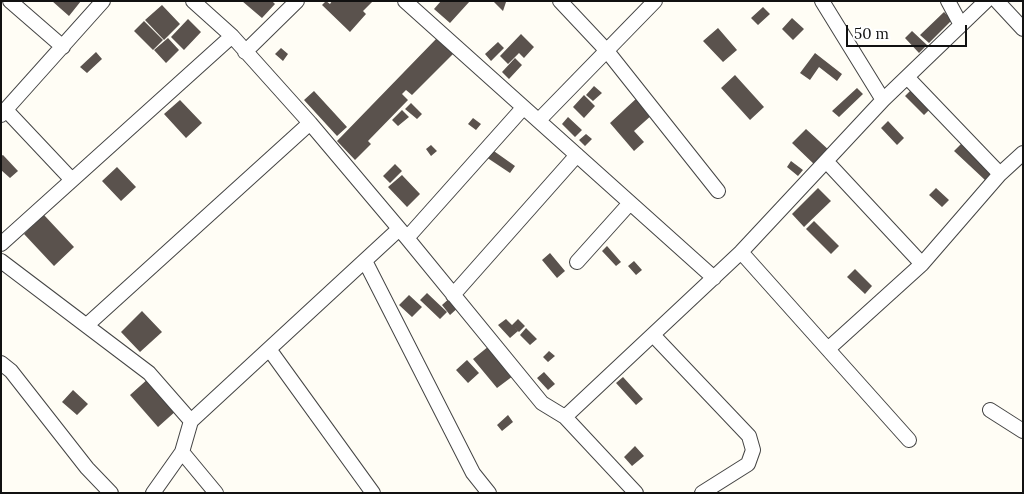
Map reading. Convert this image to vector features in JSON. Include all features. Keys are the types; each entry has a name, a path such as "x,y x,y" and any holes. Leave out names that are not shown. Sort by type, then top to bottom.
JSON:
{"street":[{"path":"10,1 63,47"},
{"path":"72,180 4,112 104,1"},
{"path":"193,1 232,36 310,123 542,403 565,417 636,493"},
{"path":"245,52 297,1"},
{"path":"404,1 714,278"},
{"path":"560,1 607,51 718,191"},
{"path":"539,120 655,1"},
{"path":"822,1 883,100"},
{"path":"948,1 961,25"},
{"path":"565,417 654,336 741,252 883,100 986,1"},
{"path":"997,1 1023,29"},
{"path":"1,244 232,36"},
{"path":"907,77 1000,174"},
{"path":"153,493 182,452 191,421 365,260 403,234 523,108"},
{"path":"87,325 310,123"},
{"path":"828,349 922,264 1000,174 1023,153"},
{"path":"453,296 577,155"},
{"path":"826,161 922,264"},
{"path":"577,262 630,202"},
{"path":"741,252 909,440"},
{"path":"365,260 473,473 490,493"},
{"path":"1,261 149,373 191,421"},
{"path":"654,336 749,436 752,450 748,464 702,493"},
{"path":"269,349 373,493"},
{"path":"1,363 11,371 87,468 111,493"},
{"path":"990,410 1023,431"},
{"path":"182,452 216,493"}],"building":[{"path":"52,1 81,1 69,16"},
{"path":"242,1 272,1 275,4 262,18"},
{"path":"326,1 330,4 332,1 373,1 363,11 366,14 350,32 322,5"},
{"path":"441,1 470,1 450,23 434,9"},
{"path":"493,1 506,2 503,11"},
{"path":"162,5 180,24 164,40 145,20"},
{"path":"763,7 770,14 758,25 751,18"},
{"path":"944,12 952,20 929,43 920,35"},
{"path":"792,18 804,29 793,40 782,29"},
{"path":"188,19 201,32 184,50 171,37"},
{"path":"144,21 163,40 153,50 134,31"},
{"path":"718,28 737,50 723,62 703,41"},
{"path":"912,31 927,45 919,53 905,38"},
{"path":"521,34 534,47 524,58 519,53 508,64 500,56"},
{"path":"168,38 179,50 166,63 154,50"},
{"path":"437,38 453,54 412,95 406,90 402,94 408,100 368,141 371,144 355,160 337,141"},
{"path":"498,42 504,48 491,61 485,54"},
{"path":"281,48 288,54 283,61 275,54"},
{"path":"96,52 102,59 87,73 80,67"},
{"path":"815,53 842,74 837,81 819,67 810,80 800,73"},
{"path":"515,58 522,65 509,79 502,72"},
{"path":"735,75 764,107 750,120 721,88"},
{"path":"594,86 602,93 593,101 586,95"},
{"path":"857,88 863,94 839,117 832,111"},
{"path":"911,90 930,109 924,115 905,96"},
{"path":"314,91 347,127 337,136 304,100"},
{"path":"584,95 595,106 584,118 573,107"},
{"path":"638,97 653,114 634,131 644,142 634,151 610,123"},
{"path":"180,100 202,123 186,138 164,114"},
{"path":"411,103 422,114 417,119 405,109"},
{"path":"402,110 409,117 398,126 392,120"},
{"path":"568,117 582,130 575,137 562,124"},
{"path":"473,118 481,124 476,130 468,124"},
{"path":"888,121 904,138 897,145 881,128"},
{"path":"806,129 831,152 817,167 792,143"},
{"path":"586,134 592,139 585,146 579,140"},
{"path":"961,144 992,172 985,180 954,151"},
{"path":"431,145 437,151 431,156 426,149"},
{"path":"491,149 515,166 510,173 486,157"},
{"path":"3,155 18,171 10,178 1,170 1,156"},
{"path":"791,161 803,170 798,176 787,167"},
{"path":"395,164 402,171 390,183 383,176"},
{"path":"117,167 136,187 121,201 102,181"},
{"path":"402,175 420,194 407,207 388,187"},
{"path":"818,188 831,201 804,227 792,214"},
{"path":"936,188 949,200 942,207 929,195"},
{"path":"44,215 74,247 54,266 24,234"},
{"path":"814,221 839,246 831,254 806,229"},
{"path":"607,246 621,262 616,266 602,251"},
{"path":"550,253 565,271 557,278 542,260"},
{"path":"634,261 642,270 636,275 628,266"},
{"path":"855,269 872,286 865,294 847,277"},
{"path":"427,293 447,312 440,319 420,300"},
{"path":"409,295 422,307 412,317 399,305"},
{"path":"452,296 460,306 450,315 442,305"},
{"path":"142,311 162,332 140,352 121,332"},
{"path":"506,319 512,325 518,319 525,326 510,338 498,325"},
{"path":"526,328 537,339 530,345 520,335"},
{"path":"489,346 513,376 497,388 473,359"},
{"path":"549,351 555,356 548,362 543,357"},
{"path":"467,360 479,373 468,383 456,370"},
{"path":"544,372 555,384 548,390 537,378"},
{"path":"623,377 643,399 636,405 616,383"},
{"path":"149,378 177,410 158,427 130,395"},
{"path":"73,390 88,404 77,415 62,402"},
{"path":"508,415 513,422 502,431 497,425"},
{"path":"635,446 644,456 632,466 624,457"}]}
